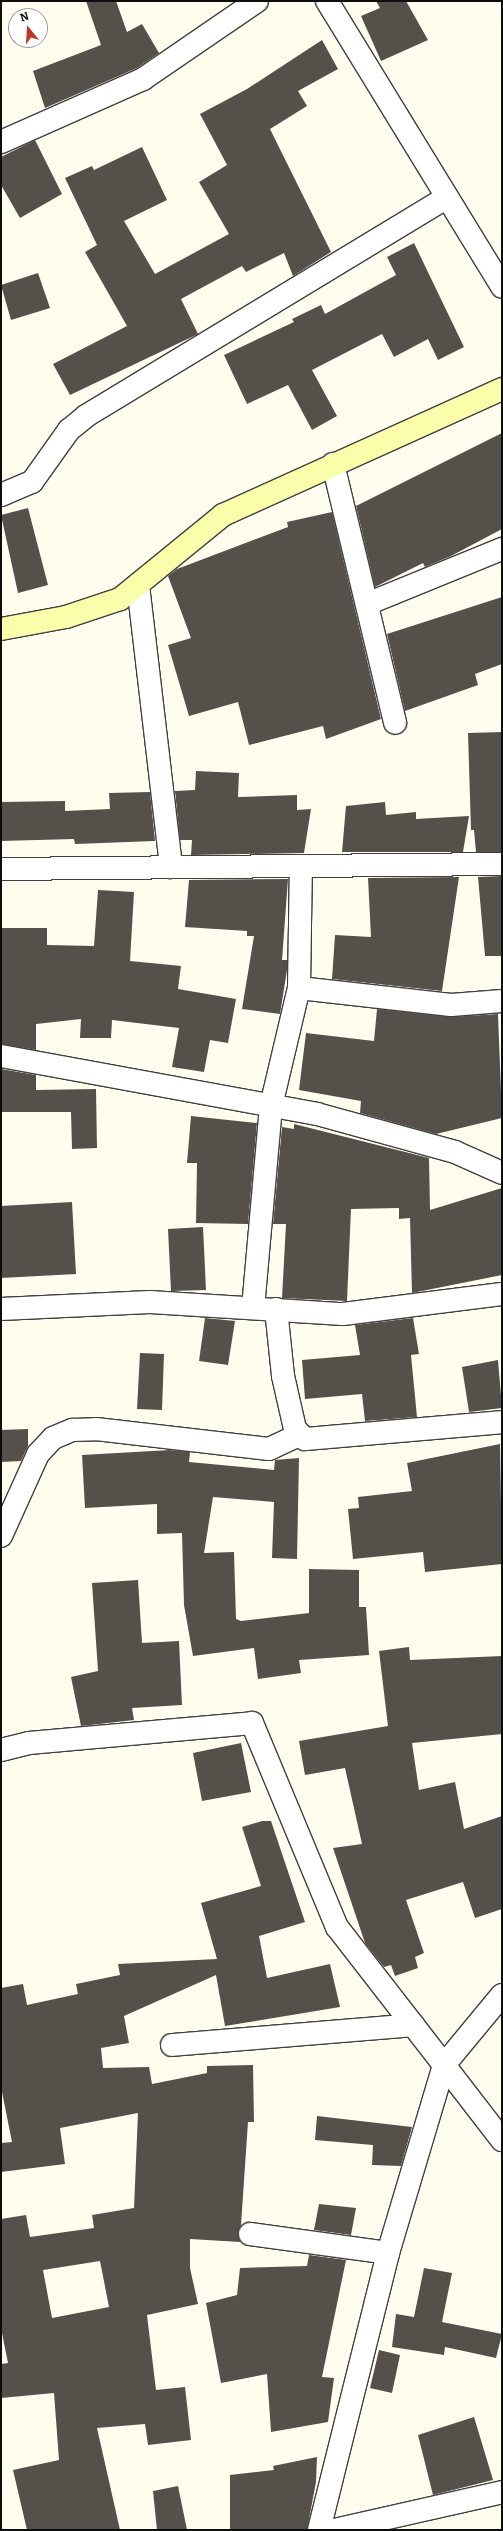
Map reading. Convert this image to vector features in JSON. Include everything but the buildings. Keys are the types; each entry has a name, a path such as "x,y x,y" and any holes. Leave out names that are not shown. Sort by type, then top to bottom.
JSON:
{"street":[{"path":"1,142 142,79 258,1"},
{"path":"328,1 502,287"},
{"path":"1,495 32,482 69,430 86,416 447,197"},
{"path":"1,629 66,617 120,599 222,515 502,389"},
{"path":"333,464 395,723"},
{"path":"367,604 502,549"},
{"path":"138,585 170,867"},
{"path":"1,869 502,864"},
{"path":"253,1308 271,1106 299,988 301,866"},
{"path":"299,988 451,1005 502,1001"},
{"path":"1,1056 318,1114 455,1152 502,1173"},
{"path":"1,1310 150,1302 343,1314 502,1294"},
{"path":"276,1309 283,1376 299,1435"},
{"path":"1,1536 38,1454 52,1438 72,1430 96,1429 269,1449 299,1435 312,1440 502,1422"},
{"path":"1,1750 29,1743 252,1723 337,1927 502,2140"},
{"path":"319,2530 388,2253 444,2065 502,1995"},
{"path":"172,2045 413,2025"},
{"path":"250,2234 388,2253"},
{"path":"334,2530 502,2492"}]}
